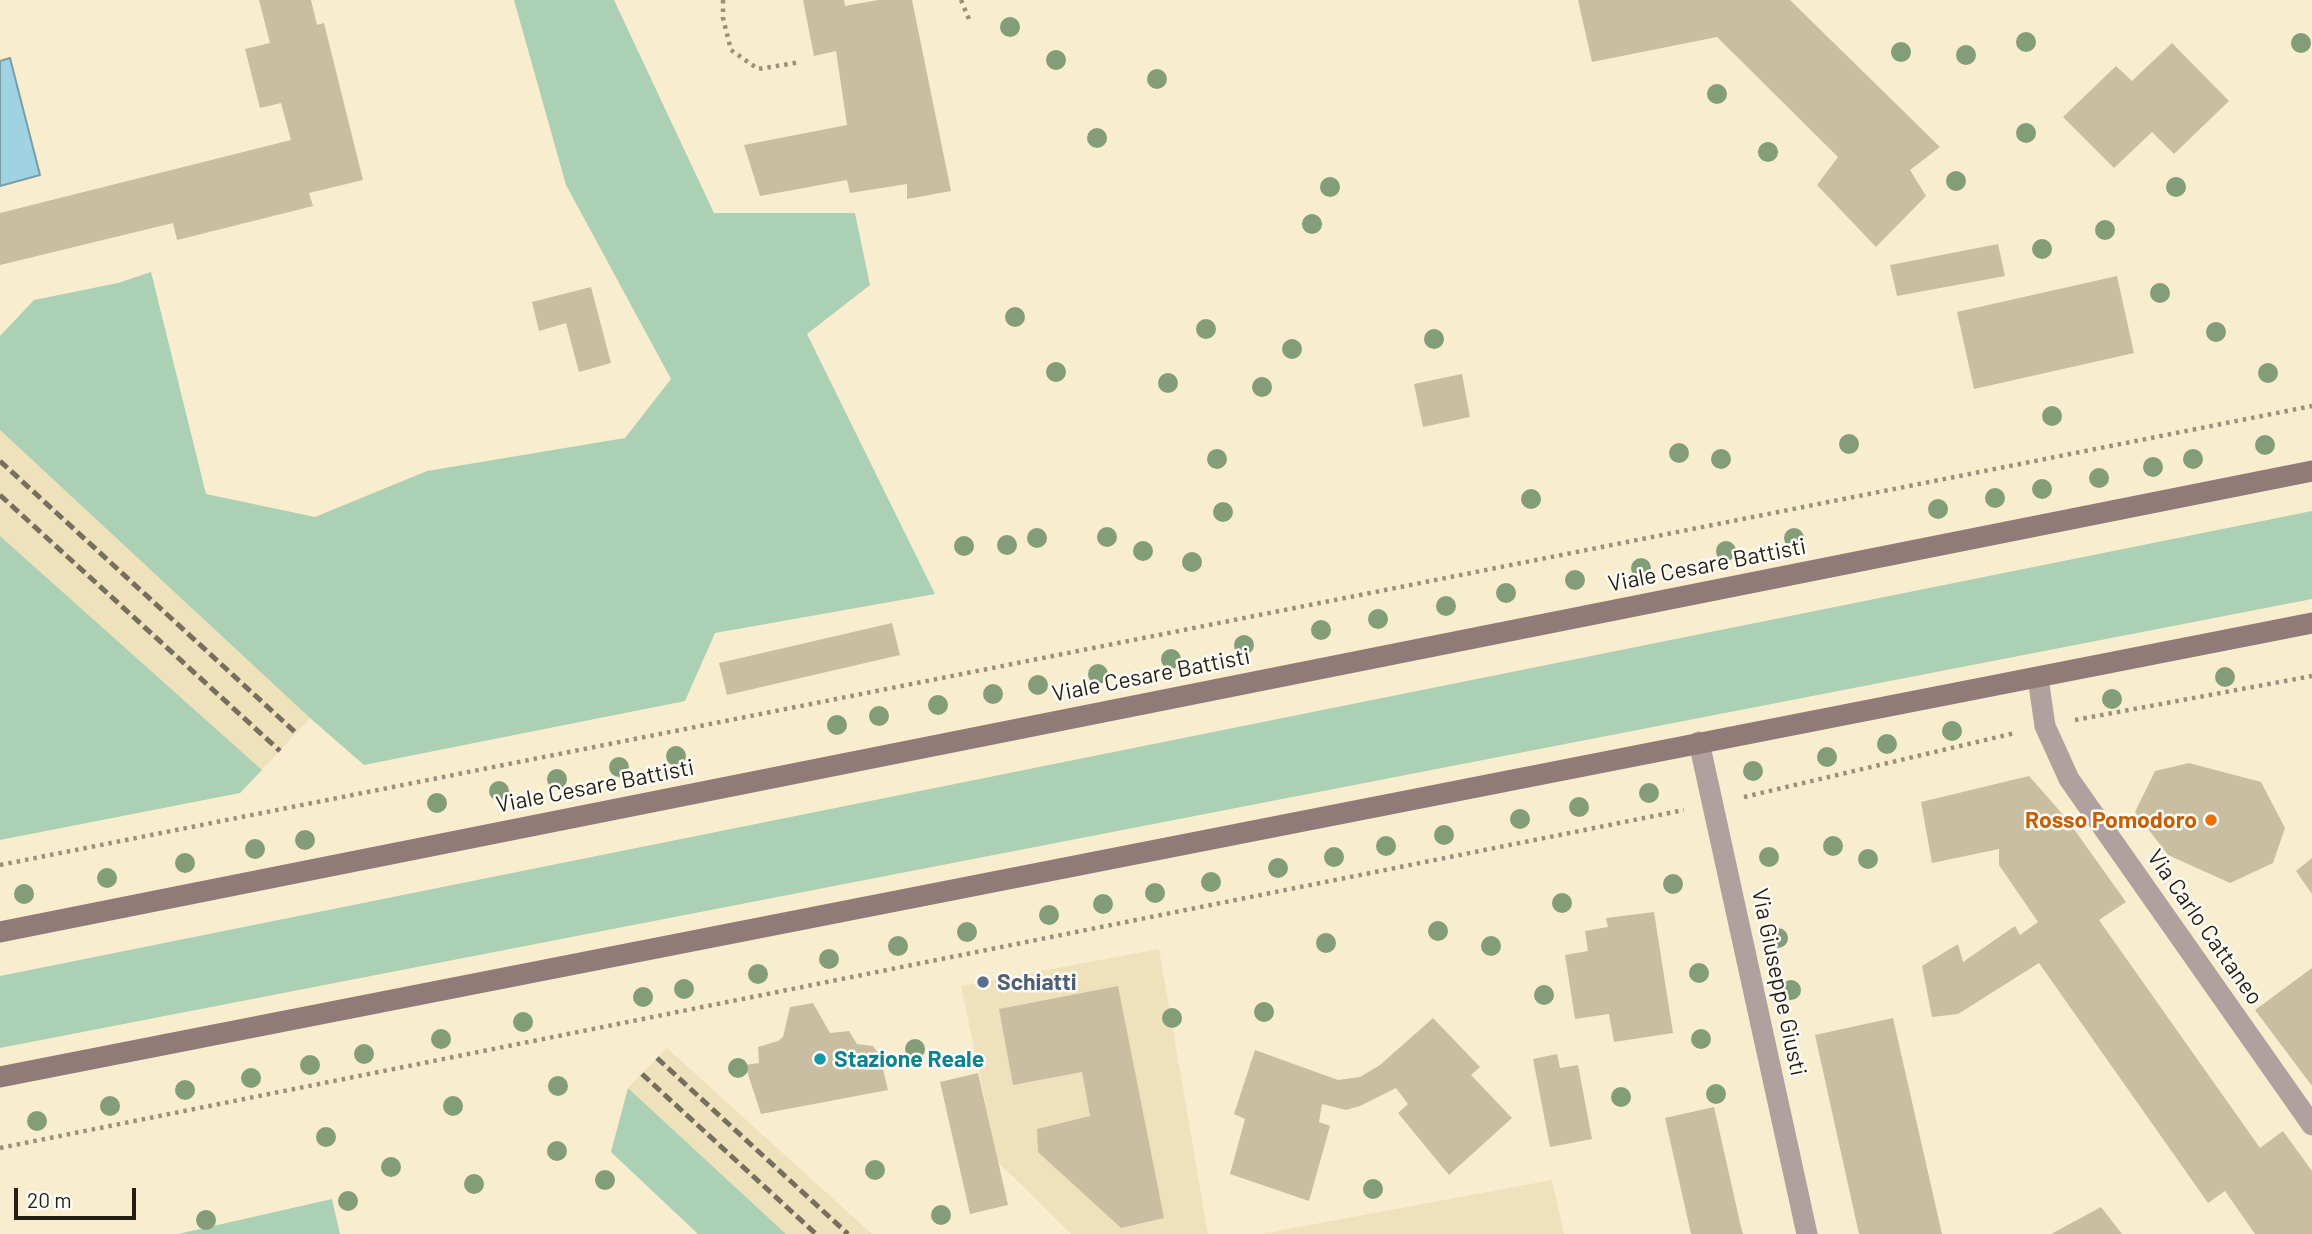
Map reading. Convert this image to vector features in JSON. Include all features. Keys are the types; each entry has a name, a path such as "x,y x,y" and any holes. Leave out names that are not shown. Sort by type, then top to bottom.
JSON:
{"main road":[{"name":"Viale Cesare Battisti","path":"0,932 2312,471"},
{"path":"0,1077 2312,623"}],"street":[{"name":"Via Carlo Cattaneo","path":"2038,678 2045,726 2068,779 2312,1125"},
{"name":"Via Giuseppe Giusti","path":"1699,742 1807,1234"}],"path":[{"path":"723,0 723,18 731,50 758,69 800,62"},
{"path":"961,0 969,19"},
{"path":"0,864 2312,406"},
{"path":"0,1148 1713,804 2045,726 2312,676"}],"shaded area":[{"path":"0,430 310,718 262,770 0,536"},
{"path":"1159,949 1208,1234 1071,1234 998,1162 961,986"},
{"path":"667,1048 872,1234 786,1234 628,1088"},
{"path":"1552,1180 1564,1234 1261,1234"}],"green space":[{"path":"514,0 614,0 714,213 855,213 870,285 807,334 935,594 715,633 685,701 364,765 0,430 0,336 34,300 118,283 151,272 206,494 315,517 427,471 625,438 671,379 566,185"},
{"path":"2312,511 2312,599 0,1048 0,976"},
{"path":"0,536 262,770 240,793 0,840"},
{"path":"628,1088 786,1234 698,1234 611,1152"},
{"path":"332,1199 340,1234 178,1234"}],"water":[{"path":"10,58 40,175 0,186 0,61"}],"building":[{"path":"259,0 311,0 317,25 324,23 363,180 309,193 313,206 177,240 173,223 0,265 0,213 291,140 281,103 260,108 245,49 270,43"},
{"path":"803,0 844,0 845,6 878,0 912,0 951,191 907,199 907,184 850,193 847,180 760,196 744,145 847,125 836,51 814,56"},
{"path":"1578,0 1790,0 1940,147 1910,170 1926,196 1876,247 1817,185 1838,157 1717,37 1592,62"},
{"path":"2172,43 2229,101 2174,154 2152,132 2114,168 2063,117 2116,66 2132,81"},
{"path":"1998,244 2005,276 1897,296 1890,265"},
{"path":"2117,276 2134,353 1974,389 1957,312"},
{"path":"591,287 611,363 579,372 566,323 539,331 532,302"},
{"path":"1462,374 1470,417 1423,427 1414,384"},
{"path":"892,623 900,655 727,695 719,663"},
{"name":"Rosso Pomodoro","path":"2189,763 2261,782 2285,828 2273,863 2230,883 2168,855 2135,812 2155,771"},
{"path":"2029,776 2066,818 2126,902 2099,920 2260,1148 2283,1131 2312,1171 2312,1234 2255,1234 2225,1191 2208,1203 2039,963 1958,1014 1932,1017 1922,966 1958,944 1963,962 2015,926 2020,935 2038,922 1999,865 1999,849 1932,863 1921,802"},
{"path":"2312,858 2312,894 2296,871"},
{"path":"1654,912 1673,1033 1614,1042 1609,1014 1575,1019 1565,955 1588,951 1585,931 1608,927 1606,918"},
{"path":"2312,968 2312,1086 2255,1010"},
{"path":"1118,986 1164,1218 1121,1228 1038,1152 1037,1129 1090,1116 1082,1072 1013,1085 999,1009"},
{"name":"Stazione Reale","path":"813,1003 830,1033 849,1031 857,1044 873,1046 880,1056 888,1090 761,1114 745,1065 759,1063 758,1047 783,1037 790,1007"},
{"path":"1433,1018 1480,1067 1471,1075 1512,1118 1449,1175 1398,1113 1408,1104 1396,1088 1346,1110 1322,1104 1319,1122 1330,1126 1309,1201 1230,1174 1245,1119 1234,1114 1255,1050 1338,1080 1360,1077 1380,1065"},
{"path":"1893,1018 1942,1234 1859,1234 1815,1035"},
{"path":"1557,1054 1560,1068 1578,1065 1592,1139 1550,1147 1533,1059"},
{"path":"978,1073 1008,1205 970,1214 940,1082"},
{"path":"1714,1107 1743,1234 1691,1234 1665,1118"},
{"path":"2101,1207 2122,1234 2051,1234"}],"railway":[{"path":"0,461 296,733"},
{"path":"0,495 280,751"},
{"path":"657,1058 848,1234"},
{"path":"642,1074 816,1234"}],"place":[{"name":"Rosso Pomodoro","path":"2211,820"},
{"name":"Schiatti","path":"983,982"},
{"name":"Stazione Reale","path":"820,1059"}]}
